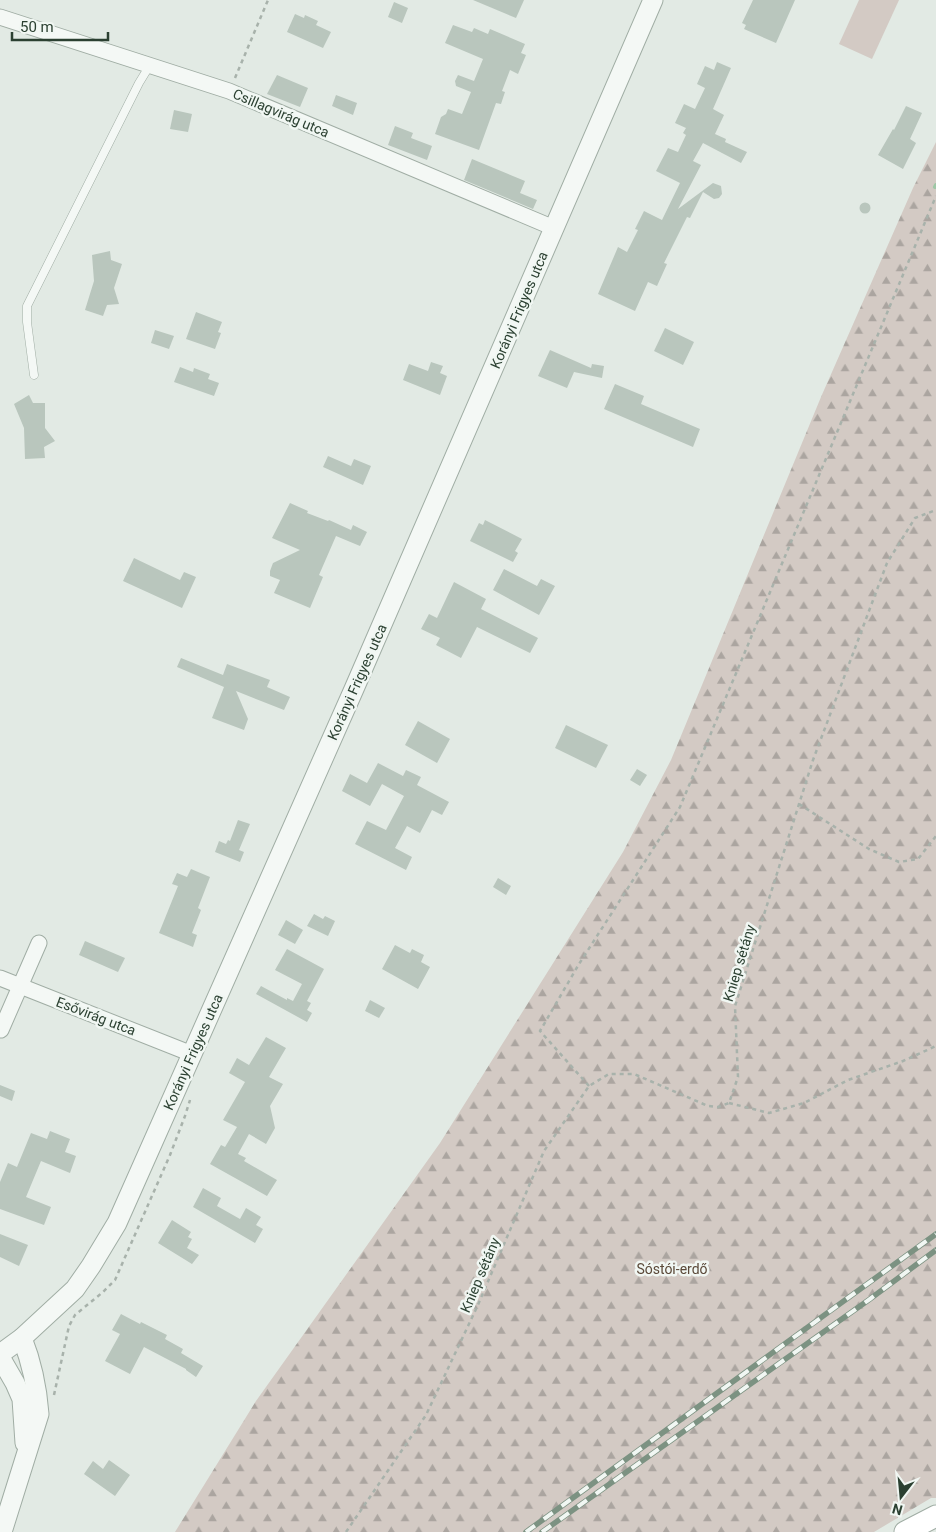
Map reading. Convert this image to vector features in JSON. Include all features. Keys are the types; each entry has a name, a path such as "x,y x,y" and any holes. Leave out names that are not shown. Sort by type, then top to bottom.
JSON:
{"street":[{"name":"Korányi Frigyes utca","path":"26,1454 22,1399 16,1383 0,1356 74,1289 91,1266 116,1223 354,689 653,0"},
{"name":"Csillagvirág utca","path":"0,16 229,91 554,228"},
{"path":"1,1030 39,943"},
{"name":"Esővirág utca","path":"0,978 192,1054"},
{"name":"Korányi Frigyes utca","path":"2,1532 39,1414 35,1378 22,1338"}],"lane":[{"path":"34,376 27,322 27,306 138,83 150,66"}],"path":[{"path":"229,91 268,0"},
{"path":"589,1086 540,1030 579,964 680,807 936,196"},
{"name":"Kniep sétány","path":"346,1532 426,1415 477,1307 544,1151 589,1086 609,1074 634,1074 708,1106 718,1107 729,1103 738,1077 735,1006 813,760 887,563 915,518 936,510"},
{"path":"799,804 869,849 899,862 918,859 936,836"},
{"path":"729,1103 769,1113 804,1102 848,1080 903,1061 936,1046"}],"green space":[{"path":"859,0 899,0 872,59 839,44"},
{"name":"Sóstói-erdő","path":"936,142 936,1498 931,1498 874,1532 175,1532 256,1401 440,1143 623,852 671,760 821,397 913,188"}],"building":[{"path":"473,0 524,0 516,18"},
{"path":"753,0 795,0 776,43 744,29 746,25 742,23"},
{"path":"394,2 408,8 402,23 388,17"},
{"path":"295,14 304,18 305,15 318,21 316,25 331,32 323,48 287,32"},
{"path":"453,25 472,32 474,28 488,34 490,29 525,44 521,53 526,55 518,74 510,70 502,91 505,92 501,104 496,103 479,150 435,134 441,117 446,114 448,109 462,114 471,92 456,86 455,81 458,75 474,81 483,59 445,43"},
{"path":"717,62 731,68 713,109 724,115 715,134 726,139 725,142 747,152 741,163 703,143 693,161 701,165 678,209 713,183 721,186 722,194 719,198 714,199 703,192 690,218 687,217 664,263 667,264 657,286 648,282 635,311 598,294 618,247 627,252 638,230 635,229 644,211 662,220 680,183 656,171 668,148 678,152 686,135 683,133 686,128 675,123 684,104 695,109 705,88 697,84 705,66 714,70"},
{"path":"277,75 308,88 300,107 267,94"},
{"path":"336,95 357,103 353,115 332,106"},
{"path":"906,106 922,113 910,139 916,143 903,169 878,155"},
{"path":"174,110 192,114 188,132 170,129"},
{"path":"395,126 413,133 411,138 432,146 427,160 388,145"},
{"path":"472,159 525,181 520,193 537,200 533,209 464,180"},
{"path":"865,202 871,208 865,214 859,208"},
{"path":"110,251 111,260 122,264 114,288 119,304 107,305 103,316 85,310 94,281 92,255"},
{"path":"196,312 222,322 218,332 221,333 215,349 186,339"},
{"path":"665,328 694,342 683,365 654,351"},
{"path":"155,330 174,336 169,349 151,343"},
{"path":"550,350 591,368 592,364 604,366 602,378 574,372 567,388 538,376"},
{"path":"431,362 443,366 440,373 447,376 440,395 403,380 409,364 428,371"},
{"path":"180,367 193,372 194,368 210,374 208,379 219,383 214,396 174,382"},
{"path":"615,384 644,396 641,404 700,429 693,447 604,409"},
{"path":"29,395 33,403 45,403 45,428 55,441 44,447 45,458 25,459 24,428 14,404"},
{"path":"328,456 351,466 354,459 371,466 363,485 323,467"},
{"path":"290,503 308,511 307,513 351,530 353,525 367,532 360,546 336,536 319,575 323,577 310,608 274,593 280,580 270,576 273,563 300,550 272,538"},
{"path":"485,520 522,539 515,551 518,553 513,562 470,541 479,523 483,525"},
{"path":"134,558 180,580 184,572 196,577 182,608 123,581"},
{"path":"504,569 537,586 541,579 555,586 539,615 493,590"},
{"path":"454,582 486,599 481,609 538,638 530,653 477,627 461,658 436,645 440,638 421,629 429,614 437,618"},
{"path":"181,658 223,675 227,664 270,680 267,687 290,697 284,710 236,691 248,719 244,730 212,718 224,687 177,667"},
{"path":"418,721 450,739 437,763 405,745"},
{"path":"566,725 608,745 596,768 555,748"},
{"path":"378,763 403,776 406,770 421,777 417,785 449,802 442,815 432,810 420,833 407,826 395,848 412,857 406,870 355,844 367,821 386,830 404,796 382,784 370,806 342,791 350,774 367,783"},
{"path":"637,769 647,775 640,786 630,780"},
{"path":"238,820 250,824 239,850 244,852 240,862 215,852 219,841 226,844 228,840 230,841"},
{"path":"191,869 210,877 198,908 201,910 192,933 197,935 193,947 159,933 178,886 172,884 177,873 187,877"},
{"path":"498,878 511,886 506,895 493,887"},
{"path":"314,914 323,919 325,916 335,921 328,936 307,926"},
{"path":"286,920 303,930 295,944 278,935"},
{"path":"85,941 125,958 118,972 79,955"},
{"path":"395,945 410,953 412,949 424,955 421,962 430,967 418,989 382,969"},
{"path":"287,949 324,969 307,1001 311,1003 307,1010 312,1013 307,1022 256,994 261,986 287,1000 287,998 293,1001 302,984 275,970"},
{"path":"370,1000 385,1008 379,1018 365,1011"},
{"path":"266,1037 286,1048 269,1077 283,1084 270,1106 275,1128 266,1144 249,1134 238,1154 246,1158 244,1161 277,1180 267,1196 210,1164 221,1145 225,1147 237,1127 223,1120 245,1082 229,1073 237,1058 249,1065"},
{"path":"0,1085 15,1091 12,1101 0,1096"},
{"path":"50,1131 70,1139 65,1152 76,1156 70,1173 41,1161 26,1197 51,1207 44,1225 0,1209 0,1182 8,1163 17,1167 31,1133 47,1139"},
{"path":"203,1188 221,1198 217,1206 240,1219 246,1208 261,1217 256,1225 263,1229 255,1243 193,1207"},
{"path":"172,1220 191,1232 188,1237 192,1239 187,1248 199,1255 192,1264 158,1243"},
{"path":"0,1234 28,1245 19,1266 0,1257"},
{"path":"121,1314 167,1335 165,1339 183,1349 181,1353 203,1366 196,1377 186,1369 144,1347 130,1374 105,1361 120,1334 112,1330"},
{"path":"109,1460 130,1475 115,1496 84,1474 93,1461 103,1469"}],"railway":[{"path":"526,1532 936,1234"},
{"path":"542,1532 936,1250"}]}
